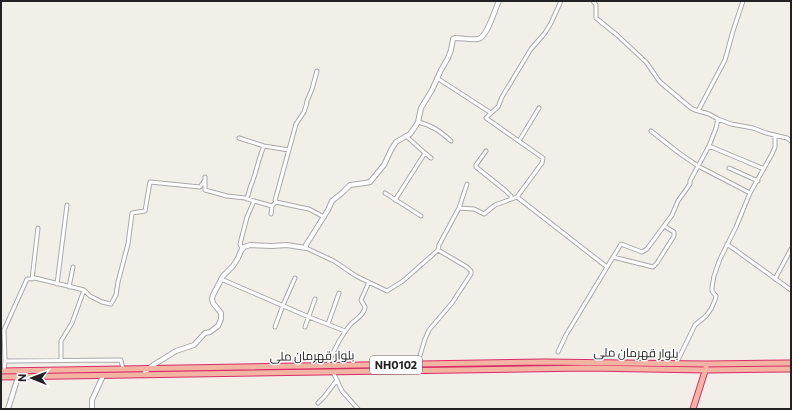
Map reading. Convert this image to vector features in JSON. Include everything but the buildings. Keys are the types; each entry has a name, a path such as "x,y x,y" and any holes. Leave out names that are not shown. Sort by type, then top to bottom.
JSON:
{"highway":[{"name":"بلوار قهرمان ملی","path":"3,371 545,362 676,364 706,367 791,363"},
{"name":"بلوار قهرمان ملی","path":"1,377 587,368 706,367 791,369"},
{"path":"693,409 706,367"}],"street":[{"path":"306,248 306,245 324,217 332,201 350,185 370,182 384,165 396,142 410,134 418,122 421,108 448,58 453,39 480,39 484,36 498,1"},
{"path":"459,208 474,209 484,214 495,206 517,198 542,163 544,158 486,118 498,107 502,97 531,49 545,33 551,23 561,1"},
{"path":"593,1 596,5 596,18 618,35 646,62 660,82 691,108 731,124 753,128 787,138 791,141"},
{"path":"698,111 725,60 743,1"},
{"path":"271,214 272,206 276,202 275,200 296,124 304,112 317,71"},
{"path":"437,78 491,112"},
{"path":"519,141 539,108"},
{"path":"558,352 566,335 621,244 642,252 645,251 664,226 678,201 690,184 709,146 718,119"},
{"path":"418,122 427,124 442,133 451,142"},
{"path":"651,131 698,166 750,193"},
{"path":"676,364 695,325 706,316 715,300 716,296 712,291 712,287 720,259 736,227 750,193 772,154 775,147 775,135"},
{"path":"406,136 431,158"},
{"path":"239,138 264,146 289,150"},
{"path":"247,199 264,146"},
{"path":"709,146 764,169"},
{"path":"486,151 476,167 511,196 511,199"},
{"path":"395,200 425,153"},
{"path":"729,168 758,181"},
{"path":"3,371 5,361 4,330 26,278 32,278 84,290 90,296 102,302 111,304 116,295 128,244 132,212 145,212 150,182 200,187 205,178 205,190 272,206"},
{"path":"143,375 148,369 176,351 194,344 205,333 210,332 218,326 221,319 221,313 213,303 213,295 221,279 233,266 244,247 250,245 287,245 306,248 334,261 356,276 387,291 404,281 438,250 459,208 467,184"},
{"path":"385,194 421,216"},
{"path":"517,198 608,267"},
{"path":"242,249 240,244 247,217 254,201"},
{"path":"276,202 309,208 324,217"},
{"path":"57,284 67,205"},
{"path":"613,257 653,267 674,236 674,232 664,226"},
{"path":"32,278 38,228"},
{"path":"727,244 791,290"},
{"path":"775,279 791,249"},
{"path":"417,365 429,330 452,303 471,274 471,271 467,267 438,250"},
{"path":"69,286 73,267"},
{"path":"275,327 295,278"},
{"path":"221,279 345,331"},
{"path":"327,366 345,331 363,314 365,307 361,300 369,282"},
{"path":"61,361 61,341 72,323 84,290"},
{"path":"328,324 339,293"},
{"path":"305,327 315,299"},
{"path":"5,361 121,360 123,369"},
{"path":"774,369 791,372"},
{"path":"333,372 342,391 358,409"},
{"path":"92,409 92,400 103,376"},
{"path":"8,409 18,377"},
{"path":"318,402 324,397 336,380"}]}
